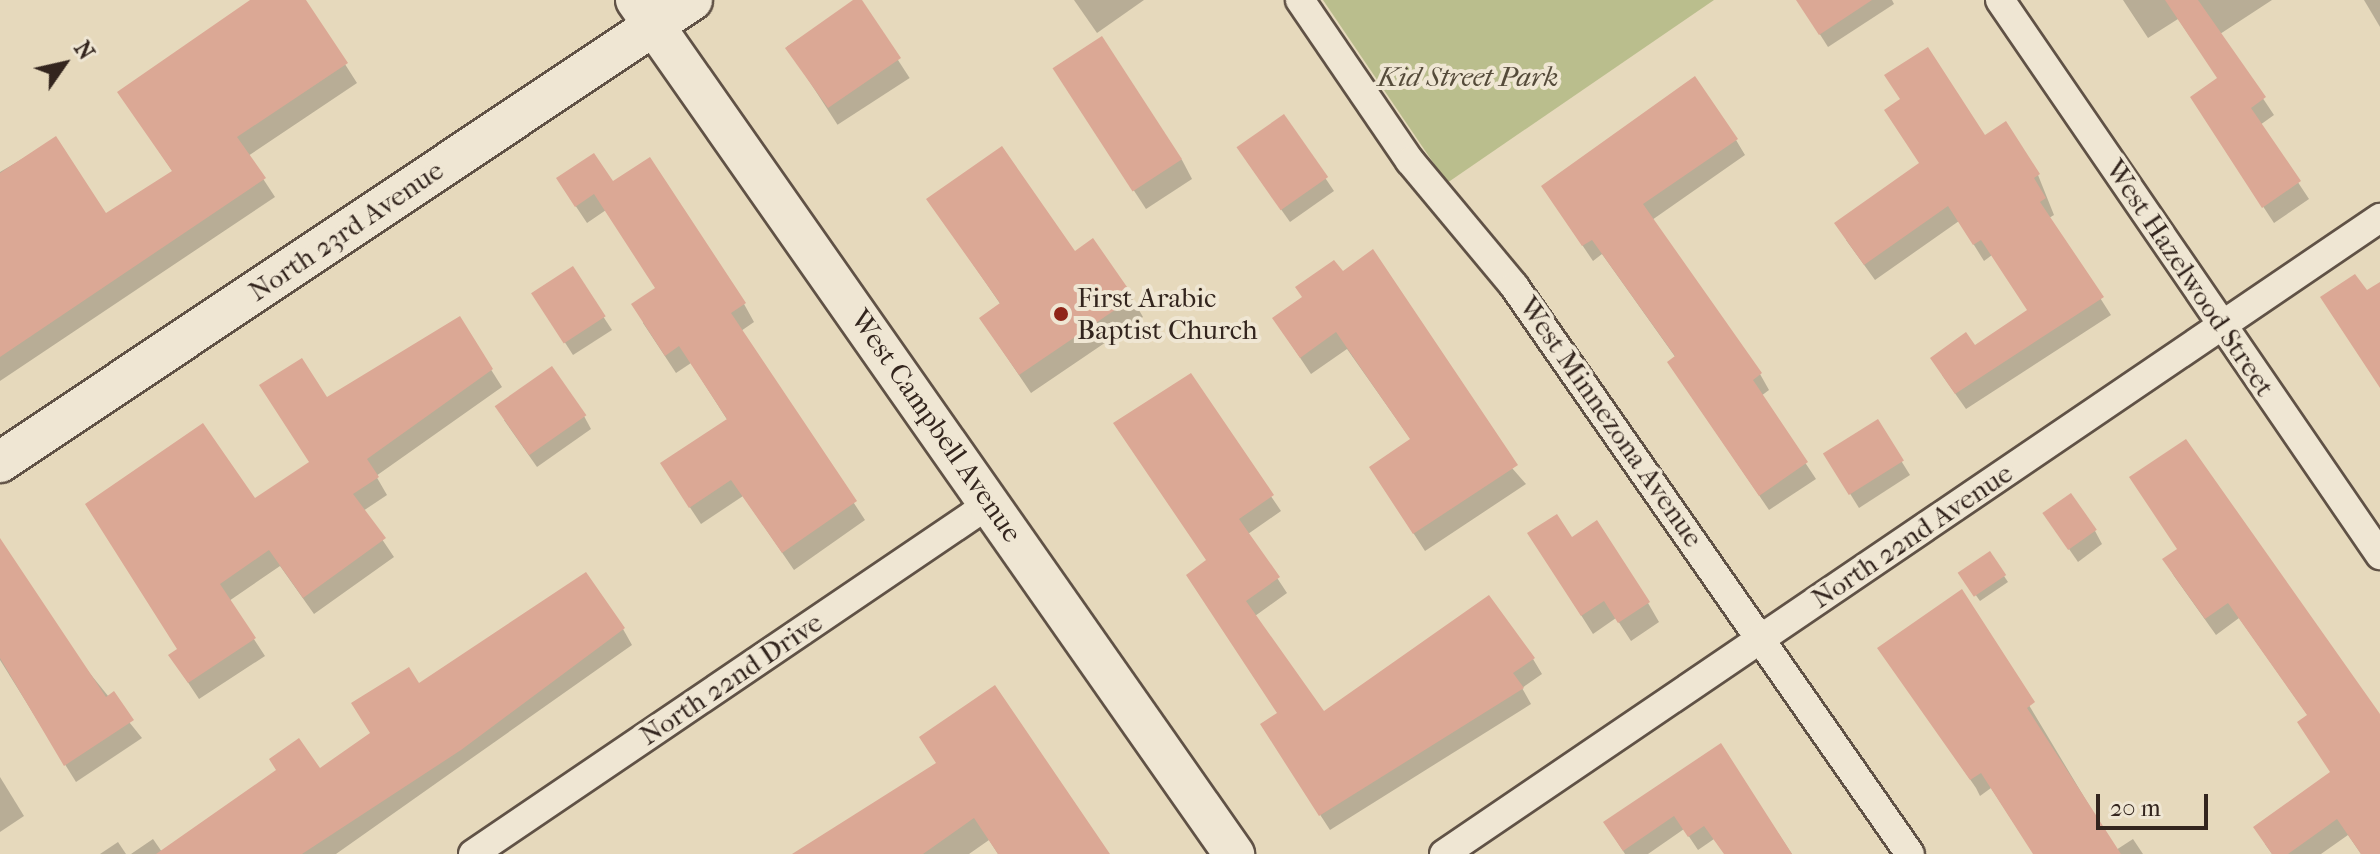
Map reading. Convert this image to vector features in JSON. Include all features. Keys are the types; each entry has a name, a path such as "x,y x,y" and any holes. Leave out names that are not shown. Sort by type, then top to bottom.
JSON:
{"street":[{"name":"North 23rd Avenue","path":"0,462 645,13 692,0"},
{"name":"West Minnezona Avenue","path":"1300,0 1410,161 1514,286 1763,637 1910,854"},
{"name":"West Hazelwood Street","path":"2000,0 2380,555"},
{"name":"West Campbell Avenue","path":"645,13 1234,854"},
{"name":"North 22nd Avenue","path":"1444,854 2380,218"},
{"name":"North 22nd Drive","path":"473,854 989,504"}],"green space":[{"name":"Kid Street Park","path":"1323,0 1714,0 1447,183"}],"building":[{"path":"250,0 306,0 348,63 237,137 266,178 0,357 0,173 56,136 106,213 172,171 117,92"},
{"path":"853,0 862,0 901,58 828,108 785,48"},
{"path":"1796,0 1872,0 1819,35"},
{"path":"2165,0 2198,0 2266,97 2251,108 2301,181 2262,208 2190,97 2217,78"},
{"path":"1102,36 1182,159 1133,191 1053,68"},
{"path":"1928,47 1985,135 2006,121 2040,174 2034,178 2046,198 2040,202 2104,297 1955,394 1930,358 1966,332 1975,345 2027,310 1981,240 1973,245 1948,206 1864,265 1834,223 1919,163 1884,110 1900,99 1884,75"},
{"path":"1695,76 1738,139 1643,204 1762,373 1753,380 1808,462 1759,496 1667,362 1675,356 1592,240 1582,246 1541,186"},
{"path":"1284,114 1328,177 1281,210 1236,147"},
{"path":"1002,146 1075,251 1093,238 1134,297 1019,375 979,318 1000,303 926,199"},
{"path":"594,153 613,181 650,157 746,303 731,313 857,501 782,553 731,480 689,508 660,463 727,419 679,346 665,356 631,304 655,288 594,194 575,207 556,178"},
{"path":"1373,249 1518,465 1413,534 1369,467 1410,439 1336,332 1300,358 1272,318 1302,297 1295,287 1334,260 1343,271"},
{"path":"573,266 606,316 564,344 531,293"},
{"path":"2355,274 2367,290 2380,282 2380,388 2320,297"},
{"path":"460,316 493,369 367,459 379,477 353,494 386,538 303,598 269,550 220,584 256,638 188,683 168,655 177,649 85,504 203,423 255,498 309,462 259,385 302,358 327,397"},
{"path":"552,366 586,415 529,455 495,406"},
{"path":"1191,373 1274,495 1239,519 1280,577 1246,601 1324,711 1489,595 1535,658 1513,673 1524,688 1319,816 1260,724 1277,713 1186,575 1206,560 1113,423"},
{"path":"1878,419 1904,461 1849,495 1823,453"},
{"path":"2186,439 2380,714 2380,854 2361,854 2337,819 2288,854 2272,854 2253,827 2330,772 2297,722 2307,715 2228,603 2205,619 2162,559 2177,549 2129,477"},
{"path":"2071,493 2097,530 2068,550 2042,513"},
{"path":"1557,514 1572,537 1597,520 1650,602 1618,623 1604,601 1581,616 1527,533"},
{"path":"0,538 106,697 114,691 134,720 64,766 0,658"},
{"path":"1990,551 2006,575 1974,597 1958,573"},
{"path":"586,572 625,628 461,750 302,854 156,854 276,770 269,759 299,738 320,768 370,733 351,703 409,667 419,683"},
{"path":"1962,589 2035,702 2027,708 2121,854 2033,854 1981,773 1970,780 1877,648"},
{"path":"995,685 1110,854 998,854 974,818 923,854 792,854 936,763 919,737"},
{"path":"1721,743 1792,854 1724,854 1704,826 1688,837 1674,816 1623,851 1603,822"}],"place":[{"name":"First Arabic Baptist Church","path":"1061,314"}]}
